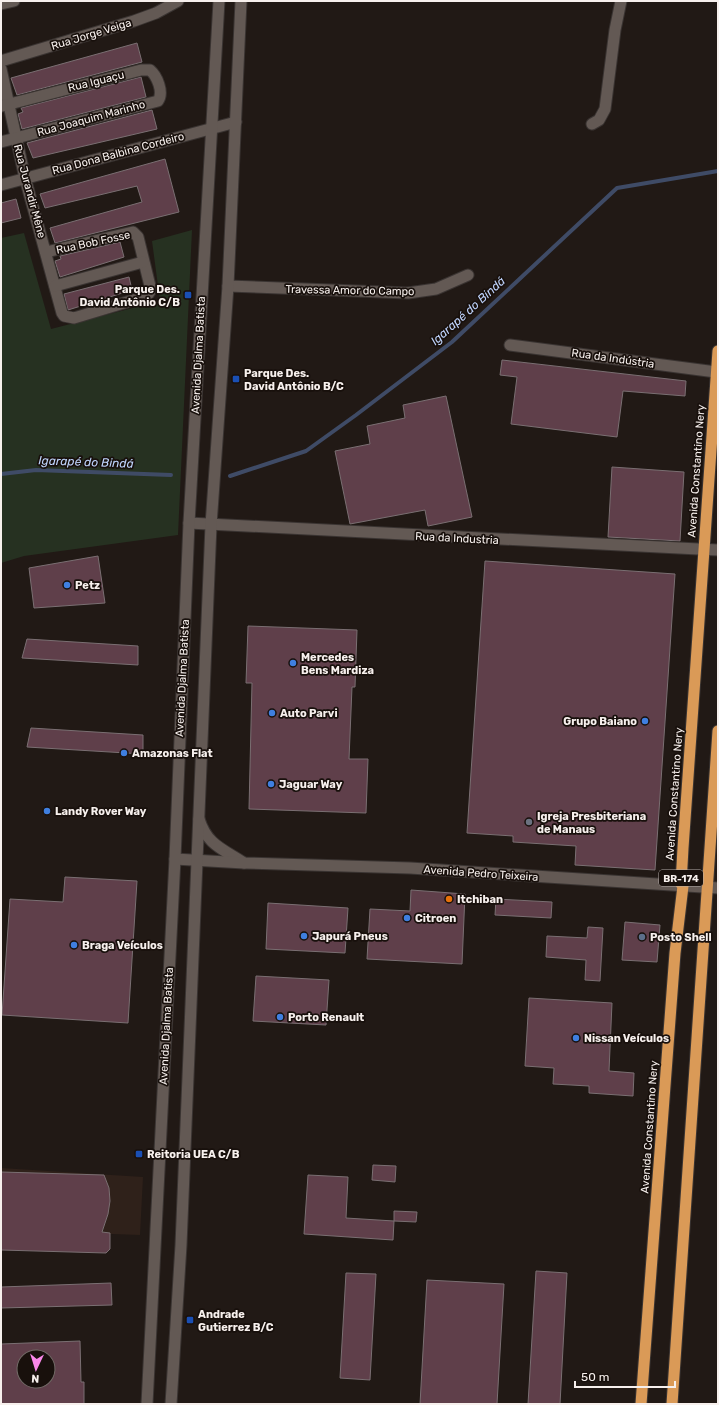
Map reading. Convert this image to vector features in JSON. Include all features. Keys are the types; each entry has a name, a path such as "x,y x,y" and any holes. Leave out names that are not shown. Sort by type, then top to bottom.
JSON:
{"highway":[{"name":"Avenida Constantino Nery","path":"641,1404 676,945 683,886 681,884 681,877 718,351"},
{"name":"BR-174","path":"672,1404 713,887 718,731"}],"street":[{"path":"1,4 14,1"},
{"name":"Rua Jorge Veiga","path":"1,61 134,21 156,13 178,1"},
{"name":"Avenida Djalma Batista","path":"146,1404 175,859 189,523 210,129 219,1"},
{"name":"Avenida Djalma Batista","path":"171,1404 181,1245 211,525 228,286 241,1"},
{"path":"592,124 599,120 604,109 614,30 621,1"},
{"name":"Rua Jurandir Mêne","path":"1,69 4,105 16,138 25,178 64,316 74,318 147,296 151,290 151,285 144,262"},
{"name":"Rua Iguaçu","path":"4,105 141,70 150,70 154,74 160,92 158,101"},
{"name":"Rua Joaquim Marinho","path":"1,142 158,101"},
{"name":"Rua Dona Balbina Cordeiro","path":"1,185 236,122"},
{"name":"Rua Bob Fosse","path":"46,252 130,232 136,234 138,237 144,262"},
{"path":"55,286 144,262"},
{"name":"Travessa Amor do Campo","path":"228,286 408,293 436,289 468,275"},
{"name":"Rua da Indústria","path":"510,345 716,372"},
{"name":"Rua da Industria","path":"189,523 718,550"},
{"path":"198,815 203,832 211,842 244,863"},
{"name":"Avenida Pedro Teixeira","path":"175,859 244,863 410,868 713,887"}],"shaded area":[{"path":"1,1168 143,1177 140,1235 1,1230"}],"green space":[{"path":"192,230 178,535 24,556 1,563 1,238 24,233 51,329 160,301 152,241"}],"building":[{"path":"137,43 142,62 17,95 11,78"},
{"path":"141,77 146,97 22,129 18,114 23,112 21,108"},
{"path":"152,110 157,129 33,158 27,143"},
{"path":"165,159 179,212 55,243 50,228 142,202 137,186 45,208 40,194"},
{"path":"16,199 21,218 1,223 1,203"},
{"path":"120,242 124,257 60,277 55,261 61,259 60,256"},
{"path":"129,277 132,290 68,310 64,294"},
{"path":"502,360 686,381 685,396 623,391 617,437 511,424 517,377 500,375"},
{"path":"446,396 472,517 428,526 425,510 350,524 335,451 370,444 367,426 405,418 403,405"},
{"path":"612,467 684,472 680,541 608,537"},
{"name":"Petz","path":"98,556 105,603 34,608 29,568"},
{"path":"485,561 675,574 655,870 575,865 576,846 513,842 513,836 467,833"},
{"path":"248,626 357,630 355,687 352,687 349,759 368,759 366,813 249,809 252,683 246,683"},
{"path":"27,639 138,646 138,665 22,658"},
{"path":"31,728 143,735 143,754 27,747"},
{"path":"65,877 137,881 128,1023 2,1015 10,899 63,902"},
{"path":"411,890 465,894 462,964 367,959 370,909 410,911"},
{"path":"496,899 552,902 551,918 495,915"},
{"path":"268,903 348,908 345,953 266,949"},
{"name":"Posto Shell","path":"625,922 660,925 657,962 622,960"},
{"path":"588,927 603,928 600,981 585,980 586,960 546,957 547,936 587,938"},
{"path":"256,976 329,980 326,1025 253,1021"},
{"path":"529,998 612,1003 609,1071 634,1073 633,1096 589,1093 589,1086 553,1084 554,1068 525,1066"},
{"path":"373,1165 396,1166 395,1182 372,1180"},
{"path":"1,1172 104,1175 109,1188 110,1201 108,1214 102,1232 110,1233 110,1249 106,1253 1,1250"},
{"path":"308,1175 348,1177 346,1218 394,1221 393,1240 304,1234"},
{"path":"394,1211 417,1212 416,1222 394,1221"},
{"path":"536,1271 567,1273 560,1404 528,1404"},
{"path":"346,1273 376,1274 370,1380 340,1378"},
{"path":"427,1280 504,1284 497,1404 420,1404"},
{"path":"111,1283 112,1305 1,1308 1,1287"},
{"path":"80,1341 81,1382 84,1382 84,1404 1,1404 1,1344"}],"waterway":[{"name":"Igarapé do Bindá","path":"230,476 306,451 356,415 452,342 617,188 718,171"},
{"name":"Igarapé do Bindá","path":"1,474 36,470 171,475"}],"place":[{"name":"Parque Des. David Antônio C/B","path":"188,295"},
{"name":"Parque Des. David Antônio B/C","path":"236,379"},
{"name":"Petz","path":"67,585"},
{"name":"Mercedes Bens Mardiza","path":"293,663"},
{"name":"Auto Parvi","path":"272,713"},
{"name":"Grupo Baiano","path":"645,721"},
{"name":"Amazonas Flat","path":"124,753"},
{"name":"Jaguar Way","path":"271,784"},
{"name":"Landy Rover Way","path":"47,811"},
{"name":"Igreja Presbiteriana de Manaus","path":"529,822"},
{"name":"Itchiban","path":"449,899"},
{"name":"Citroen","path":"407,918"},
{"name":"Japurá Pneus","path":"304,936"},
{"name":"Posto Shell","path":"642,937"},
{"name":"Braga Veículos","path":"74,945"},
{"name":"Porto Renault","path":"280,1017"},
{"name":"Nissan Veículos","path":"576,1038"},
{"name":"Reitoria UEA C/B","path":"139,1154"},
{"name":"Andrade Gutierrez B/C","path":"190,1320"}]}
